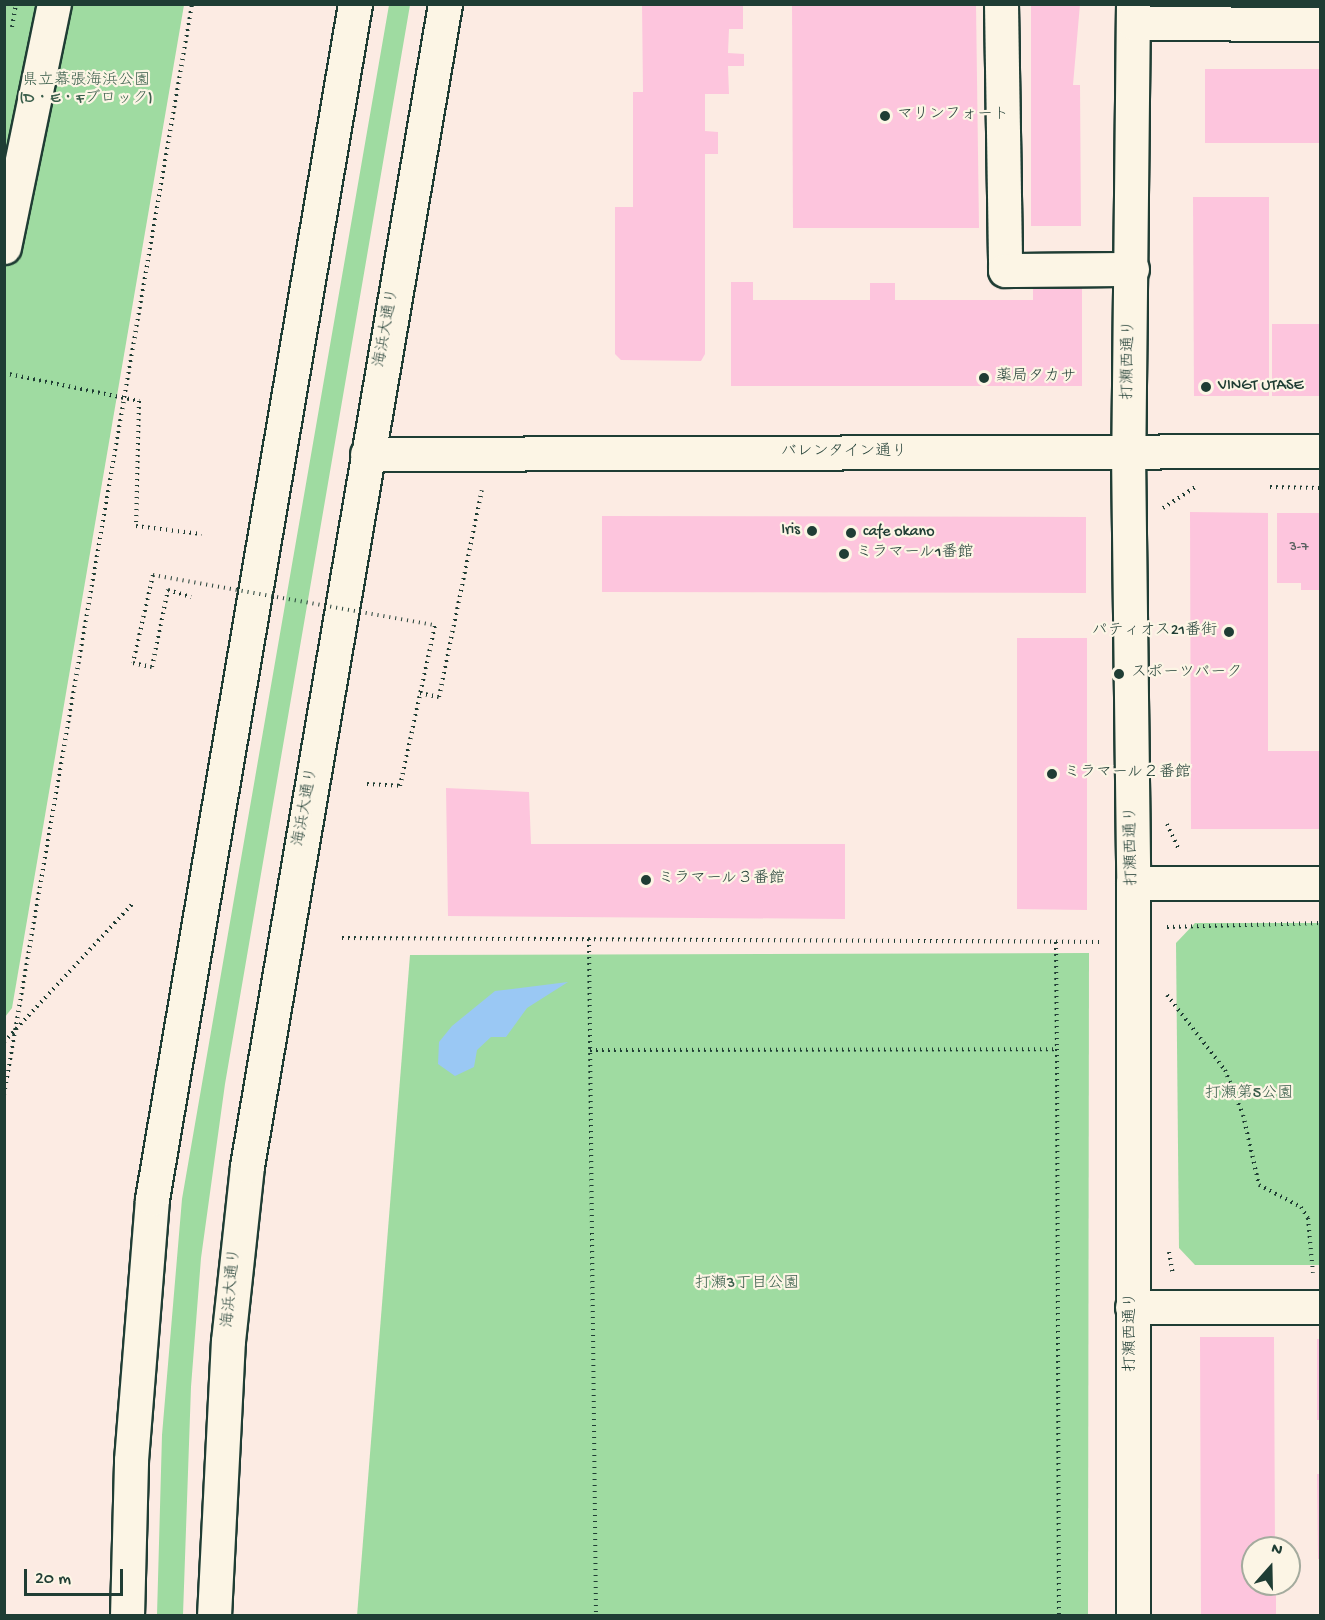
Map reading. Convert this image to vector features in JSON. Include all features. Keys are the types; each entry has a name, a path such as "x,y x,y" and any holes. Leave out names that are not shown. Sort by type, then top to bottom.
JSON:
{"street":[{"path":"4,188 36,4"},
{"path":"4,247 54,4"},
{"path":"127,1616 132,1460 152,1199 355,4"},
{"name":"海浜大通り","path":"214,1616 227,1353 247,1166 445,4"},
{"path":"1001,4 1005,270 1132,269"},
{"path":"1133,14 1320,24"},
{"name":"打瀬西通り","path":"1133,14 1132,269 1128,451 1134,883 1133,1616"},
{"name":"バレンタイン通り","path":"367,454 1320,451"},
{"path":"1134,883 1320,883"},
{"path":"1132,1307 1320,1306"}],"path":[{"path":"4,1095 192,4"},
{"path":"4,373 123,400 139,401 136,526 202,534"},
{"path":"1163,519 1163,507 1197,486"},
{"path":"420,693 438,697 482,490"},
{"path":"191,597 168,591 152,667 133,663 153,575 435,625 400,786 367,784"},
{"path":"1167,814 1167,826 1179,850 1191,850"},
{"path":"4,1042 17,1024 134,902"},
{"path":"1167,937 1167,926 1320,923"},
{"path":"342,938 1102,942"},
{"path":"589,939 596,1616"},
{"path":"1056,942 1059,1616"},
{"path":"1167,984 1167,1007"},
{"path":"1167,995 1225,1070 1243,1114 1259,1185 1301,1207 1308,1218 1313,1274"},
{"path":"590,1050 1057,1049"},
{"path":"1168,1250 1173,1274 1184,1274"},
{"path":"1302,1274 1320,1274"}],"green space":[{"name":"県立幕張海浜公園 (D・E・Fブロック)","path":"4,5 184,5 12,1008 5,1017"},
{"path":"389,5 410,5 225,1084 201,1258 191,1387 183,1615 157,1615 162,1435 182,1199"},
{"name":"打瀬第5公園","path":"1195,923 1320,923 1320,1265 1195,1265 1179,1248 1176,943"},
{"name":"打瀬3丁目公園","path":"1089,953 1088,1615 357,1616 410,955"}],"water":[{"path":"568,982 527,1008 506,1037 491,1037 477,1050 474,1067 455,1076 438,1064 439,1042 452,1026 495,991"}],"building":[{"path":"642,4 743,4 743,29 729,29 728,53 744,54 744,66 728,66 729,94 705,94 705,131 718,132 718,154 705,154 705,354 701,361 621,360 615,354 615,207 633,207 633,92 643,92"},
{"name":"マリンフォート","path":"792,4 976,4 979,228 793,228"},
{"path":"1031,4 1080,4 1073,85 1080,85 1081,226 1031,226"},
{"path":"1205,69 1320,69 1320,143 1205,143"},
{"path":"1193,197 1269,197 1269,396 1194,396"},
{"path":"731,282 753,282 753,300 870,300 870,283 895,283 895,300 1033,300 1033,285 1082,285 1082,386 731,386"},
{"path":"1272,324 1320,324 1320,396 1272,396"},
{"name":"パティオス21番街","path":"1190,512 1268,513 1268,751 1320,751 1320,829 1191,829"},
{"path":"1277,513 1320,513 1320,590 1301,590 1301,583 1277,583"},
{"name":"ミラマール1番館","path":"602,516 1086,517 1086,593 602,592"},
{"name":"ミラマール２番館","path":"1017,638 1087,638 1087,910 1017,909"},
{"name":"ミラマール３番館","path":"446,788 529,792 531,844 845,844 845,919 448,916"},
{"path":"1200,1337 1274,1337 1275,1536 1241,1536 1241,1596 1276,1596 1276,1616 1201,1616"},
{"path":"1317,1339 1320,1339 1320,1420 1317,1420"},
{"path":"1317,1474 1320,1474 1320,1559 1318,1559"}],"place":[{"name":"マリンフォート","path":"885,116"},
{"name":"薬局タカサ","path":"984,378"},
{"name":"VINGT UTASE","path":"1206,387"},
{"name":"Iris","path":"812,531"},
{"name":"cafe okano","path":"851,533"},
{"name":"ミラマール1番館","path":"844,554"},
{"name":"パティオス21番街","path":"1229,632"},
{"name":"スポーツパーク","path":"1119,674"},
{"name":"ミラマール２番館","path":"1052,774"},
{"name":"ミラマール３番館","path":"646,880"}]}
